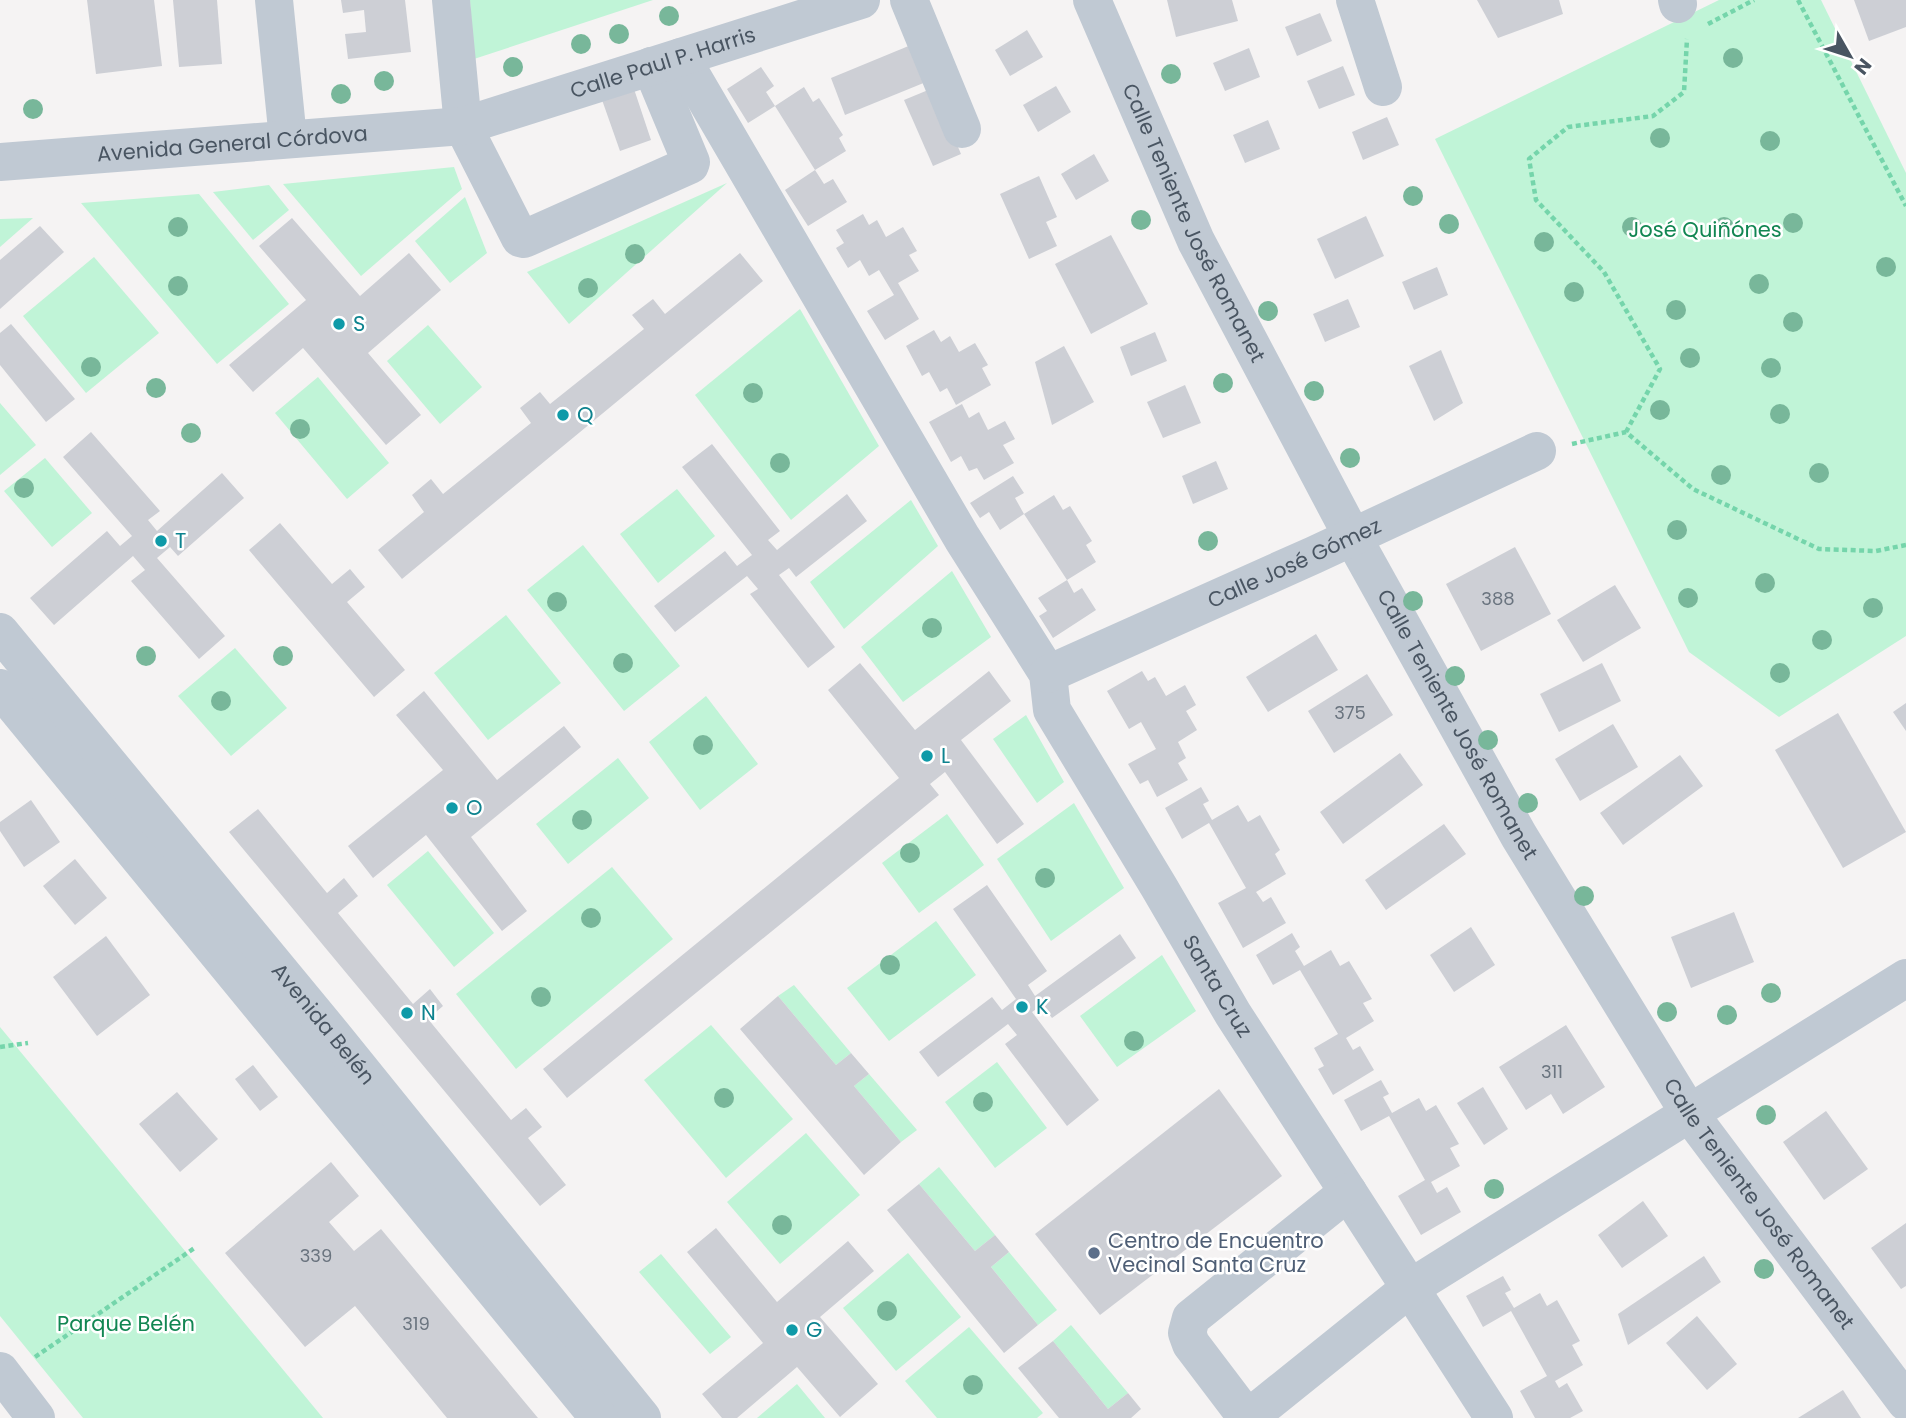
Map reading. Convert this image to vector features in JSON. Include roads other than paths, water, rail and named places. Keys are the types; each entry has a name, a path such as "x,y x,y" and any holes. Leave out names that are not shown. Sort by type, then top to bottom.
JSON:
{"street":[{"path":"274,0 288,139"},
{"path":"451,0 463,125 520,238 524,239 690,165 666,61"},
{"name":"Calle Paul P. Harris","path":"463,125 861,0"},
{"path":"909,0 962,129"},
{"name":"Calle Teniente José Romanet","path":"1092,0 1196,241 1352,536 1519,836 1689,1113 1906,1402"},
{"path":"1355,0 1383,87"},
{"path":"666,61 1048,674"},
{"name":"Avenida General Córdova","path":"0,162 463,125"},
{"name":"Calle José Gómez","path":"1048,674 1537,451"},
{"name":"Avenida Belén","path":"0,632 335,1038 642,1418"},
{"name":"Santa Cruz","path":"1048,674 1052,710 1233,1014 1494,1418"},
{"name":"Avenida Belén","path":"0,688 599,1418"},
{"path":"1348,1192 1191,1318 1187,1332 1191,1345 1241,1410 1252,1415 1410,1288 1906,978"},
{"path":"2,1377 36,1418"}],"place":[{"name":"S","path":"339,324"},
{"name":"Q","path":"563,415"},
{"name":"T","path":"161,541"},
{"name":"L","path":"927,756"},
{"name":"O","path":"452,808"},
{"name":"K","path":"1022,1007"},
{"name":"N","path":"407,1013"},
{"name":"Centro de Encuentro Vecinal Santa Cruz","path":"1094,1253"},
{"name":"G","path":"792,1330"}],"park label":[{"name":"José Quiñónes","path":"1705,230"},
{"name":"Parque Belén","path":"126,1324"}]}
